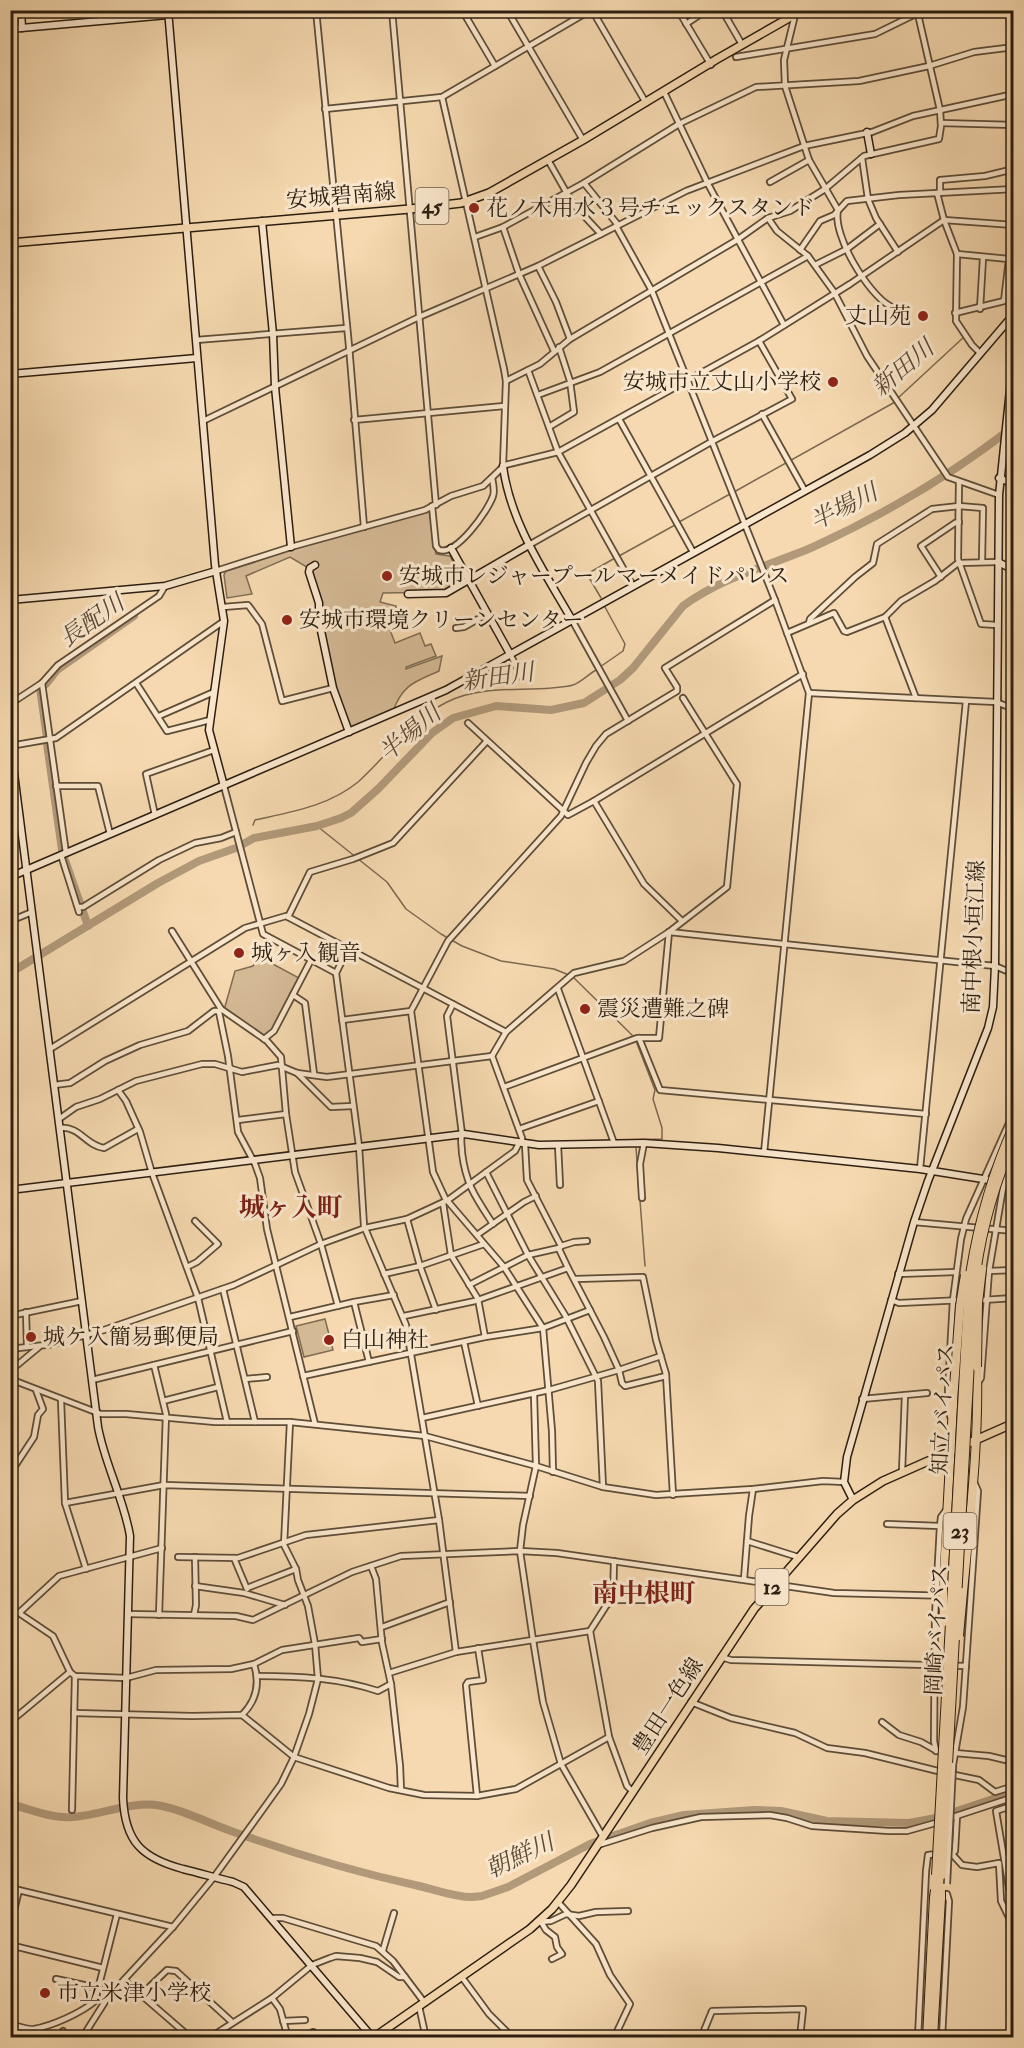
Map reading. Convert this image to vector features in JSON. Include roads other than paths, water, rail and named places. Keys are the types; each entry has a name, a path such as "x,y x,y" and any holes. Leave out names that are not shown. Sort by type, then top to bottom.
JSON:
{"highway":[{"name":"知立バイパス","path":"944,1701 969,1281 980,1221 995,1172 1014,1125"},
{"name":"23","path":"949,1731 967,1594 977,1440 978,1303 994,1190 1014,1140"},
{"name":"23","path":"944,1701 940,1594 951,1467 949,1452 961,1296 980,1205 995,1172"},
{"name":"岡崎バイパス","path":"939,1875 974,1288 994,1190"},
{"name":"岡崎バイパス","path":"933,2037 941,1892 939,1875 944,1701"},
{"name":"岡崎バイパス","path":"927,2037 941,1892"}],"main road":[{"name":"安城碧南線","path":"10,243 335,215 466,201 489,193 548,160 803,11"},
{"name":"豊田一色線","path":"373,2037 539,1922 558,1902 605,1835 754,1609 798,1557 853,1500 902,1472 1014,1423"}],"street":[{"path":"21,10 22,28"},
{"path":"316,10 364,527"},
{"path":"392,10 428,413 437,548 443,551 462,541 494,494 492,477"},
{"path":"462,10 495,66"},
{"path":"507,10 583,140"},
{"path":"325,109 442,97 592,10 646,103"},
{"path":"678,10 711,65"},
{"path":"686,24 707,10"},
{"path":"722,10 740,41"},
{"path":"783,10 792,17 784,60 785,86 809,160 838,210 836,218 847,249 861,276 889,306 904,310"},
{"path":"736,57 875,34 924,10"},
{"path":"506,381 543,361 570,339 737,240 768,218 790,211 825,189 862,158 939,139 940,110 917,12"},
{"path":"10,29 168,13 216,571 224,621 209,730 264,936 336,973"},
{"path":"475,237 503,227 584,183 679,124 756,87 859,81 929,66 974,52 1014,47"},
{"path":"664,92 708,184 784,325"},
{"path":"203,421 419,317 538,266 686,191 804,146 867,132 913,116 1014,94"},
{"path":"442,97 506,381 503,466 512,504 530,545 628,720"},
{"path":"941,123 1014,125"},
{"path":"867,132 871,154"},
{"path":"862,158 868,199 880,224 898,252"},
{"path":"548,160 573,204 601,234"},
{"path":"770,182 809,160"},
{"path":"980,353 956,321 957,254 944,220 939,193 940,180 985,176 1014,169"},
{"path":"584,183 617,226 652,291 775,600 809,693 764,1153"},
{"path":"800,250 820,221 834,215 848,201 899,195 1014,189"},
{"path":"768,218 777,231 808,256 834,292 867,356 948,477 999,495"},
{"path":"10,600 165,586 291,547 418,512 451,496 483,486 503,466 558,452 619,419 784,325 944,220 1014,225"},
{"path":"262,221 291,547"},
{"path":"815,265 847,249 880,224"},
{"path":"503,227 519,274 554,351"},
{"path":"956,314 1004,301 1009,259 957,254"},
{"path":"538,395 600,372 808,256"},
{"path":"980,309 983,258"},
{"path":"538,266 570,339"},
{"path":"10,877 438,694 870,455 914,425 947,394 1014,314"},
{"path":"196,340 346,328"},
{"path":"408,594 446,593 711,442 792,399 759,340"},
{"path":"549,427 574,414 570,384 559,347"},
{"name":"南中根小垣江線","path":"844,1482 847,1458 862,1399 914,1222 988,1028 993,1007 999,478 1014,351"},
{"path":"10,374 197,358"},
{"path":"528,370 558,452 633,586"},
{"path":"354,420 504,406"},
{"path":"762,414 805,490"},
{"path":"619,419 693,552"},
{"path":"999,478 1014,484"},
{"path":"959,482 960,562 981,624 997,625"},
{"path":"809,623 810,619 873,563 877,544 932,509 983,508 982,561"},
{"path":"941,577 921,546 958,522"},
{"path":"451,548 523,679"},
{"path":"787,633 835,613 846,632 885,618 901,601 941,577 960,562 998,562 1014,570"},
{"path":"315,566 310,568 309,572 319,603 319,621 333,688 349,732"},
{"path":"10,704 42,682 58,665 159,596 165,586"},
{"path":"485,1337 478,1299 451,1255 445,1202 433,1172 411,1011 449,940 564,812 579,776 603,736 678,690 665,668 775,600"},
{"path":"223,607 248,604 262,624 282,701 333,688"},
{"path":"456,628 464,627 487,614"},
{"path":"885,618 916,698"},
{"path":"224,621 58,736 50,740 11,745 96,1411 101,1444 128,1524 130,1557 123,1798 127,1827 136,1844 149,1856 161,1862 244,1887 373,2037"},
{"path":"468,723 568,815 803,674"},
{"path":"42,682 63,854 80,908 159,860 195,843 236,833"},
{"path":"136,683 168,731 210,720"},
{"path":"159,716 215,692"},
{"path":"809,693 996,702 1014,709"},
{"path":"492,1056 506,1032 571,976 624,961 669,932 727,887 737,784 683,698"},
{"path":"920,1169 966,701"},
{"path":"288,917 310,872 356,858 393,843 486,741"},
{"path":"155,815 146,774 214,750"},
{"path":"56,786 98,786 110,834"},
{"path":"594,801 644,884 682,921"},
{"path":"10,921 32,912"},
{"path":"50,1049 245,928 288,917 506,1032"},
{"path":"172,931 220,1010 241,1138 253,1159 260,1178 266,1223 315,1424"},
{"path":"669,932 995,966 1014,974"},
{"path":"504,1087 637,1039 659,1038 669,932"},
{"path":"348,949 336,973 359,1146 365,1228 404,1316 440,1520 456,1652"},
{"path":"264,1039 273,1032 311,960"},
{"path":"558,989 614,1143"},
{"path":"293,995 305,1003 314,1074"},
{"path":"453,1004 447,1016 464,1166 469,1185 494,1224"},
{"path":"54,1085 70,1083 105,1061 140,1045 188,1031 214,1011 220,1010 264,1039 281,1057 286,1114 295,1172 321,1244 338,1305"},
{"path":"342,1020 411,1011"},
{"path":"637,1039 660,1090 926,1114"},
{"path":"58,1119 76,1107 136,1081 202,1064 245,1071 267,1066 281,1066 297,1073 327,1077 492,1056"},
{"path":"492,1056 519,1129 527,1180 619,1370 622,1383 625,1386 666,1376"},
{"path":"297,1073 331,1107 353,1106"},
{"path":"118,1090 126,1101 138,1129 198,1298 227,1422"},
{"path":"519,1129 599,1101"},
{"path":"952,1430 948,1394 953,1300 964,1227 1014,1112"},
{"path":"238,1120 286,1114"},
{"path":"60,1128 69,1127 92,1145 104,1148 138,1129"},
{"path":"10,1190 462,1134 522,1144 644,1143 764,1153 920,1169 1014,1184"},
{"path":"642,1198 640,1164 644,1143"},
{"path":"10,1349 39,1347 86,1335 198,1298 321,1244 365,1228 407,1219 445,1202 522,1144"},
{"path":"558,1145 560,1185"},
{"path":"978,1384 981,1378 986,1300 995,1230 1004,1182 1014,1152"},
{"path":"486,1172 528,1255 566,1318 597,1378 603,1487"},
{"path":"477,1235 536,1196"},
{"path":"445,1202 504,1267 543,1328 553,1472"},
{"path":"407,1219 420,1266 436,1310"},
{"path":"187,1268 218,1244 195,1221"},
{"path":"914,1222 1014,1231"},
{"path":"469,1285 528,1255 574,1242 587,1241"},
{"path":"384,1274 420,1266 484,1244"},
{"path":"404,1316 478,1299 568,1268"},
{"path":"989,1271 1014,1270"},
{"path":"898,1274 956,1272"},
{"path":"575,1280 643,1277 666,1376 673,1496"},
{"path":"223,1288 255,1422"},
{"path":"290,1317 338,1305 394,1295"},
{"path":"891,1300 901,1303 1014,1298"},
{"path":"10,1316 82,1301"},
{"path":"354,1302 369,1362"},
{"path":"303,1376 485,1337 543,1328 590,1310"},
{"path":"26,1312 27,1347"},
{"path":"92,1380 293,1331"},
{"path":"464,1342 478,1406"},
{"path":"10,1371 39,1347"},
{"path":"422,1418 597,1378 661,1356"},
{"path":"154,1365 166,1418 159,1615"},
{"path":"245,1379 267,1377"},
{"path":"10,1379 101,1414 227,1422 290,1422 425,1436 537,1466 603,1487 656,1495 673,1496 822,1481 844,1482 853,1500"},
{"path":"163,1401 219,1387"},
{"path":"10,1522 14,1499 11,1472 34,1437 38,1415 43,1408 36,1390"},
{"path":"862,1399 927,1392"},
{"path":"534,1394 537,1466 523,1524 520,1551 533,1640 543,1702 561,1764 605,1835"},
{"path":"902,1472 905,1395"},
{"path":"62,1400 65,1503 86,1569"},
{"path":"82,2037 102,2005 173,1927 214,1877 281,1784 294,1757 309,1714 318,1678 311,1613 296,1569 284,1545 286,1541 290,1422"},
{"path":"65,1503 164,1485 530,1496"},
{"path":"744,1579 753,1489"},
{"path":"936,1751 934,1665 940,1594 940,1526 941,1517 947,1508"},
{"path":"178,1557 234,1558 310,1534 440,1520"},
{"path":"887,1524 940,1526"},
{"path":"747,1541 798,1557"},
{"path":"20,1612 59,1576 162,1548"},
{"path":"128,1614 236,1616 253,1620 352,1572 408,1555 520,1551 557,1553 834,1593 967,1594 966,1666 957,1753 953,1765 941,1892 949,1901 942,2037"},
{"path":"194,1615 196,1605 195,1557"},
{"path":"234,1558 248,1594"},
{"path":"613,1600 614,1561"},
{"path":"371,1566 376,1579 382,1639 391,1684 401,1790"},
{"path":"247,1587 296,1569"},
{"path":"195,1586 248,1594 285,1605"},
{"path":"633,1792 627,1786 609,1737 590,1631 606,1606 613,1600 653,1600"},
{"path":"382,1627 450,1602"},
{"path":"10,1607 53,1636 70,1672 75,1676 126,1678 156,1670 231,1669 254,1664 282,1650 358,1638 362,1641 382,1639"},
{"path":"389,1673 456,1652 590,1631"},
{"path":"477,1796 466,1685 468,1682 483,1680 478,1648"},
{"path":"721,1657 731,1660 966,1666"},
{"path":"242,1715 254,1700 258,1676 254,1664"},
{"path":"10,1722 70,1672"},
{"path":"72,1810 75,1676"},
{"path":"258,1676 308,1676 347,1682 378,1691 391,1684"},
{"path":"692,1702 731,1718 795,1733 827,1748 866,1753 979,1780 994,1792 1014,1786"},
{"path":"74,1713 242,1715 294,1757 401,1790 424,1794 477,1796 516,1789 609,1737"},
{"path":"882,1722 899,1735 921,1742 936,1751 989,1756 1014,1762"},
{"path":"598,1845 652,1828 701,1817 770,1815 812,1826 906,1831 1014,1797"},
{"path":"1014,1805 996,1810 1009,1888 1014,1887"},
{"path":"952,1854 955,1851 957,1816"},
{"path":"918,2037 928,1855 952,1854"},
{"path":"952,1854 962,1865 977,1867 999,1863 1001,1901 1014,1928"},
{"path":"10,1888 173,1927"},
{"path":"10,1927 20,1890"},
{"path":"926,1893 941,1892"},
{"path":"558,1902 596,1944 610,1975 630,2004 614,2037"},
{"path":"568,1958 557,1947 555,1937 539,1922 570,1914 579,1916 596,1912 628,1911"},
{"path":"383,1950 394,1913"},
{"path":"10,2024 34,2029 87,2008 95,2001 117,1914"},
{"path":"273,1918 283,1918 383,1950 405,1977 421,2004 420,2019 426,2037"},
{"path":"10,1945 103,1968"},
{"path":"552,1959 562,1954"},
{"path":"209,2037 272,1998 312,1965 336,1956 377,1962 399,1977 405,1977"},
{"path":"141,1995 167,1970 176,1971 217,2011 232,2022"},
{"path":"461,1976 489,2014 510,2037"},
{"path":"56,1979 98,1988"},
{"path":"124,1980 190,2037"},
{"path":"921,1984 927,1984"},
{"path":"272,1998 280,2009 288,2037"},
{"path":"701,2037 712,2011 803,2009 800,2037"},
{"path":"284,2021 305,2020"},
{"path":"63,2031 66,2037"}],"waterway":[{"name":"新田川","path":"898,398 965,336"},
{"name":"新田川","path":"734,492 895,402"},
{"name":"半場川","path":"10,973 158,883 199,861 236,848 254,838 317,826 351,813 378,789 432,733 453,718 496,706 551,710 584,703 620,680 633,668 683,606 698,596 730,580 813,547 865,521 917,493 967,461 1014,426"},
{"name":"新田川","path":"679,522 730,494"},
{"name":"新田川","path":"619,556 675,525"},
{"name":"新田川","path":"601,598 587,574 615,558"},
{"name":"新田川","path":"600,667 623,651 625,644 605,607"},
{"name":"長配川","path":"46,684 57,670 134,616"},
{"name":"新田川","path":"253,825 255,820 309,807 347,790 369,772 422,718 447,702 485,691 571,686 596,670"},
{"name":"長配川","path":"40,688 47,738"},
{"name":"長配川","path":"47,744 62,850"},
{"path":"317,826 387,882 406,909 441,934 462,946 501,961 554,969 569,975"},
{"name":"長配川","path":"65,860 88,926"},
{"path":"573,977 634,1037"},
{"path":"635,1140 662,1139 662,1128 653,1099 655,1090 636,1041"},
{"path":"636,1148 645,1266"},
{"name":"朝鮮川","path":"10,1804 65,1817 84,1816 128,1806 162,1806 324,1862 452,1895 472,1897 508,1887 590,1844 650,1823 684,1815 754,1810 781,1811 827,1821 909,1823 936,1818 1014,1792"}],"place":[{"name":"花ノ木用水３号チェックスタンド","path":"474,208"},
{"name":"丈山苑","path":"923,316"},
{"name":"安城市立丈山小学校","path":"833,382"},
{"name":"安城市レジャープールマーメイドパレス","path":"387,576"},
{"name":"安城市環境クリーンセンター","path":"287,620"},
{"name":"城ヶ入観音","path":"239,953"},
{"name":"震災遭難之碑","path":"585,1009"},
{"name":"城ケ入簡易郵便局","path":"31,1337"},
{"name":"白山神社","path":"329,1340"},
{"name":"市立米津小学校","path":"45,1993"}],"district":[{"name":"城ヶ入町","path":"291,1208"},
{"name":"南中根町","path":"644,1594"}]}
